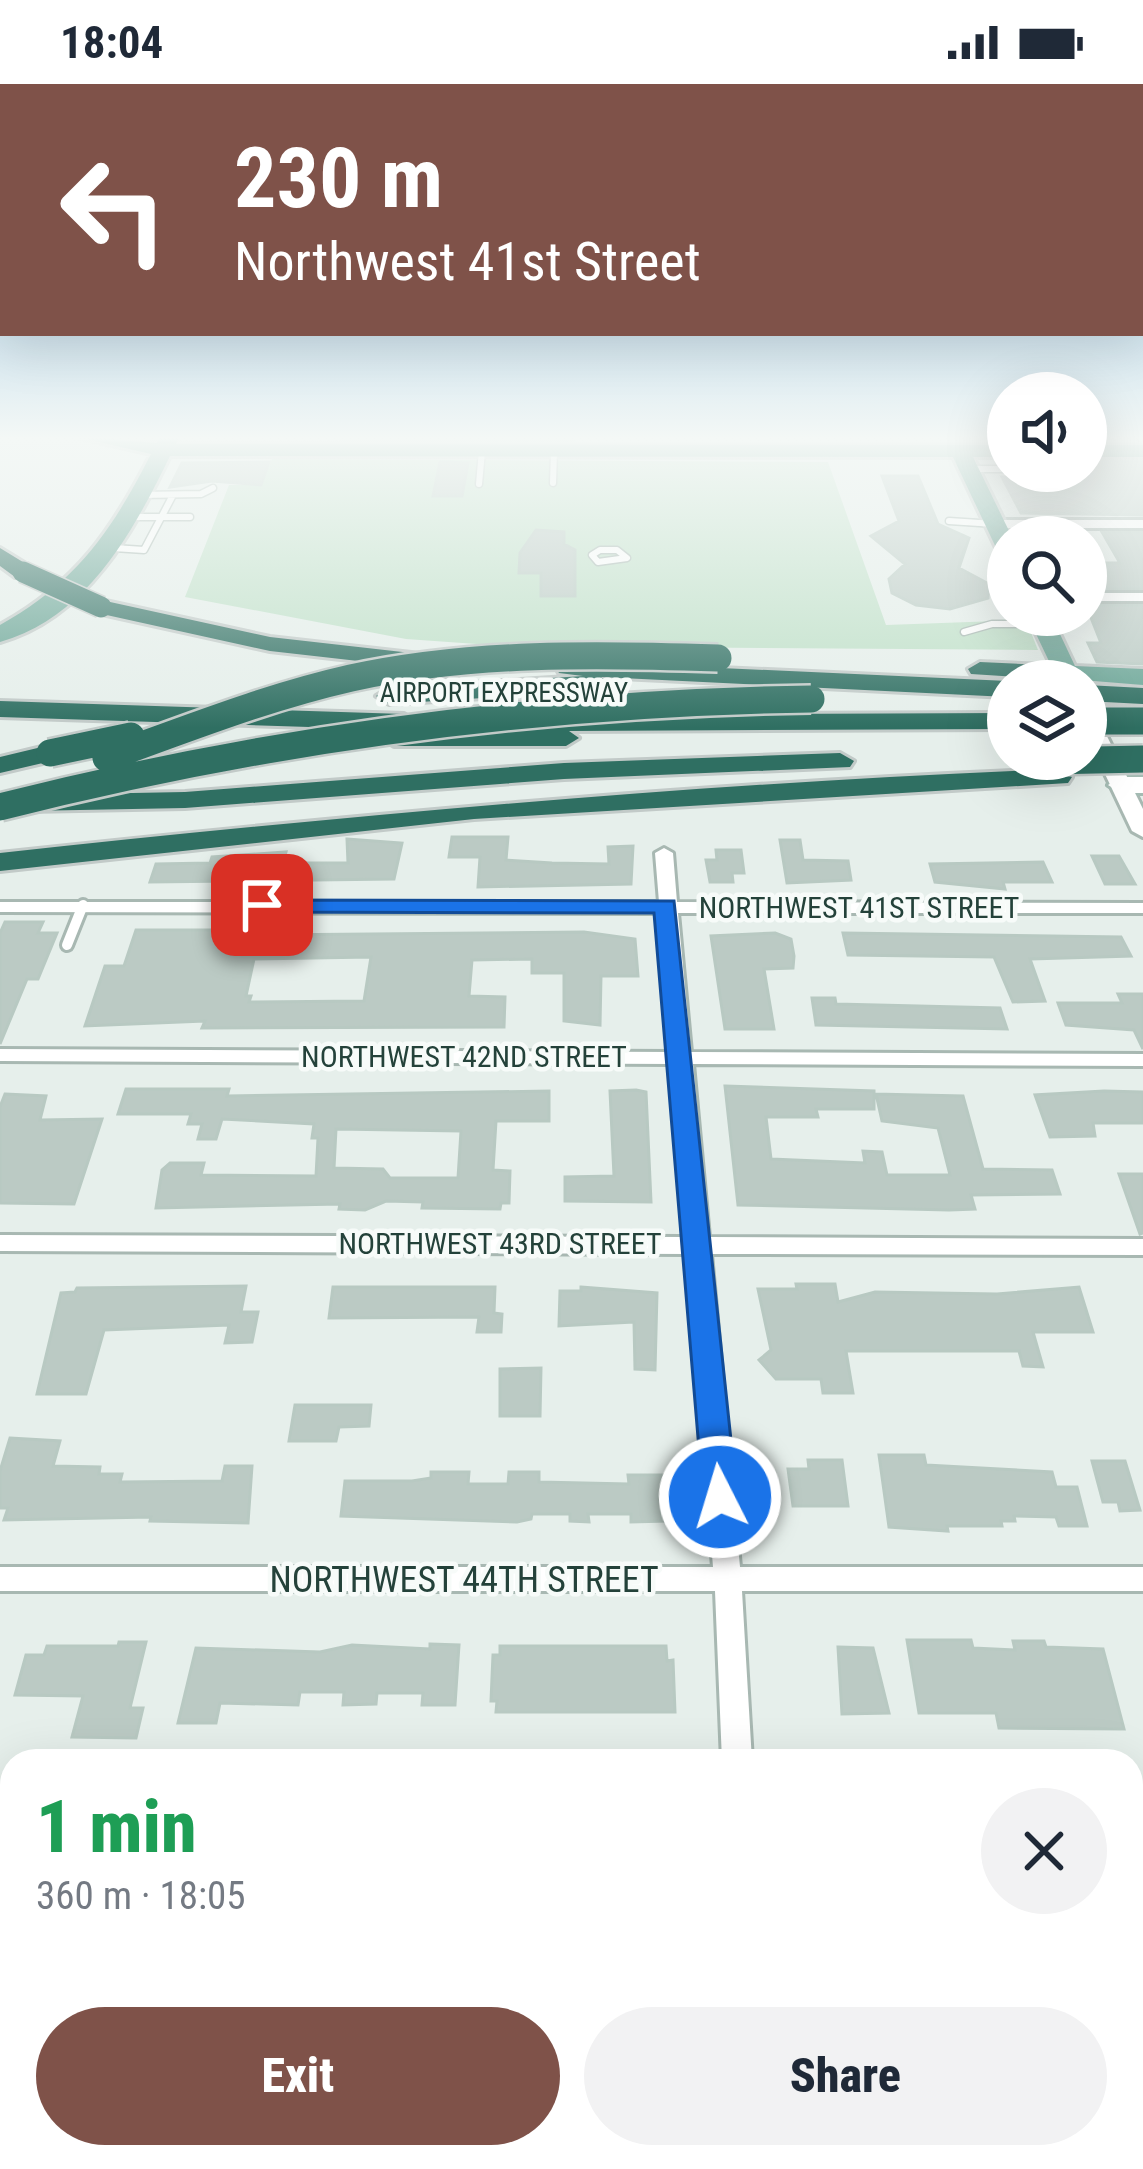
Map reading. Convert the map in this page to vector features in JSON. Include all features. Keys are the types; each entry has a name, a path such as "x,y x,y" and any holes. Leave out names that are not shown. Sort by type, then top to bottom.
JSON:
{"highway":[{"path":"0,555 23,572 101,607 224,637 386,659 893,683 987,698"},
{"path":"0,801 283,696 381,672 523,655 718,658 987,673"},
{"path":"0,765 246,715 389,696 607,682 893,683"},
{"path":"1107,694 1143,696"},
{"path":"0,801 241,748 439,717 607,703 987,701"},
{"name":"AIRPORT EXPRESSWAY","path":"0,709 269,722 987,702"},
{"path":"1107,710 1143,706"},
{"path":"1107,716 1143,721"},
{"name":"AIRPORT EXPRESSWAY","path":"0,724 433,738 987,738"},
{"path":"1107,738 1143,738"},
{"path":"1107,763 1143,759"},
{"path":"0,801 185,800 689,765 987,768"},
{"path":"0,853 107,832 288,812 770,774 987,770"},
{"path":"0,862 474,811 987,774"}],"main road":[{"path":"0,635 72,591 115,548 122,533"},
{"path":"1107,677 1143,677"}],"street":[{"path":"1107,597 1143,597"},
{"path":"1107,742 1136,782 1143,831"},
{"path":"664,853 678,1057 728,1581 736,1749"},
{"name":"NORTHWEST 41ST STREET","path":"0,907 1143,908"},
{"name":"NORTHWEST 42ND STREET","path":"0,1055 1143,1060"},
{"name":"NORTHWEST 43RD STREET","path":"0,1243 1143,1247"},
{"name":"NORTHWEST 44TH STREET","path":"0,1579 1143,1579"}],"lane":[{"path":"115,548 144,550 153,533"},
{"path":"600,550 627,556 615,563 598,562 592,556 600,550"},
{"path":"964,632 987,625"},
{"path":"67,945 83,905"}],"green space":[{"path":"210,533 853,533 886,625 987,621 987,636 1032,636 1038,650 505,646 406,639 185,597"}],"building":[{"path":"534,533 564,533 564,544 575,550 575,596 541,596 541,573 519,573 520,553"},
{"path":"959,533 969,538 959,568 987,583 987,598 950,609 916,605 892,593 889,579 905,564 871,536"},
{"path":"1107,533 1143,533 1143,589 1107,589 1107,563 1120,563"},
{"path":"1107,605 1143,605 1143,664 1096,660 1088,643 1101,643 1098,636 1107,636"},
{"path":"452,837 508,837 506,860 552,863 609,864 608,847 633,846 631,884 478,887 480,857 449,857"},
{"path":"347,839 402,843 394,879 150,882 156,864 210,863 212,857 286,852 283,863 348,863"},
{"path":"780,840 800,840 803,860 848,861 851,880 787,883"},
{"path":"716,850 741,850 744,873 732,873 733,882 710,882 706,860 717,860"},
{"path":"1092,856 1119,856 1135,884 1105,884"},
{"path":"1043,862 1052,882 1003,882 1005,889 935,882 930,864"},
{"path":"5,922 43,922 38,933 57,933 38,979 27,979 0,1044 0,933"},
{"path":"136,930 262,930 260,935 584,932 635,939 638,976 601,976 600,1025 564,1021 564,973 532,973 532,959 472,960 469,996 505,997 504,1027 202,1028 205,1021 85,1026 105,966 124,966","holes":["371,957 364,1001 249,1002 251,996 246,996 254,959"]},
{"path":"775,933 791,939 794,956 793,968 764,969 774,1029 725,1029 711,936"},
{"path":"843,933 1121,937 1131,956 1030,959 1045,1001 1013,1002 994,957 848,955"},
{"path":"1118,994 1143,994 1143,1049 1134,1030 1066,1025 1058,1003 1122,1003"},
{"path":"812,998 835,998 836,1004 1000,1008 1007,1029 816,1025"},
{"path":"725,1086 874,1091 874,1109 816,1109 818,1117 766,1117 771,1159 865,1163 863,1151 882,1152 887,1175 950,1175 938,1128 882,1121 876,1094 963,1096 983,1169 1052,1170 1060,1194 971,1195 975,1209 949,1210 738,1205"},
{"path":"126,1089 229,1089 227,1096 549,1091 549,1121 496,1121 493,1170 510,1171 509,1203 501,1203 500,1209 422,1208 423,1202 386,1201 365,1210 339,1209 340,1204 156,1208 162,1170 170,1163 204,1163 201,1175 316,1176 314,1124 222,1119 216,1139 198,1139 202,1124 188,1124 191,1114 118,1114","holes":["336,1129 461,1131 458,1178 390,1178 383,1169 334,1168"]},
{"path":"610,1091 646,1092 651,1202 565,1201 565,1177 614,1176"},
{"path":"1143,1092 1143,1123 1093,1123 1095,1136 1050,1137 1035,1095"},
{"path":"5,1094 46,1096 40,1120 102,1119 74,1204 0,1203 0,1107"},
{"path":"1119,1174 1143,1174 1143,1233 1140,1234"},
{"path":"796,1284 835,1284 838,1302 875,1292 997,1294 1079,1287 1093,1332 1033,1332 1043,1367 1023,1366 1019,1351 846,1351 853,1393 823,1393 821,1379 776,1379 759,1360 771,1350 758,1289 797,1289"},
{"path":"246,1286 241,1312 258,1312 252,1342 225,1343 229,1325 104,1330 86,1394 37,1394 61,1293 77,1288"},
{"path":"333,1287 495,1287 494,1313 502,1314 501,1332 477,1332 479,1317 329,1318"},
{"path":"581,1287 657,1293 655,1370 635,1369 634,1322 559,1326 560,1291 581,1291"},
{"path":"541,1368 540,1416 500,1416 500,1369"},
{"path":"295,1405 371,1405 369,1426 339,1427 336,1441 289,1441"},
{"path":"10,1438 60,1441 53,1466 100,1467 99,1474 122,1474 120,1482 222,1481 225,1466 252,1466 248,1523 150,1521 151,1517 4,1520 8,1508 0,1508 0,1471"},
{"path":"879,1455 924,1455 926,1465 1052,1472 1056,1487 1077,1487 1087,1526 1059,1526 1056,1517 1014,1516 1015,1521 1001,1521 1002,1526 947,1526 948,1531 889,1527"},
{"path":"808,1460 842,1460 848,1506 793,1506 788,1469 809,1469"},
{"path":"1092,1461 1125,1461 1140,1510 1120,1511 1118,1502 1103,1502"},
{"path":"431,1472 469,1472 468,1484 508,1484 509,1472 539,1472 539,1482 629,1484 628,1475 664,1475 667,1521 631,1522 631,1514 588,1514 589,1522 570,1521 570,1514 532,1514 531,1519 517,1522 341,1516 345,1481 412,1481 431,1478"},
{"path":"907,1640 971,1640 973,1648 1015,1650 1013,1641 1044,1641 1046,1647 1103,1649 1124,1729 999,1728 996,1713 919,1713"},
{"path":"119,1642 146,1642 130,1708 143,1708 136,1738 72,1737 83,1696 15,1695 26,1655 44,1655 47,1646 118,1646"},
{"path":"430,1644 459,1645 455,1705 422,1705 423,1693 377,1693 376,1704 343,1705 344,1692 300,1692 298,1705 220,1703 216,1723 178,1723 196,1648 320,1652 352,1645 430,1649"},
{"path":"500,1646 666,1646 667,1661 673,1660 675,1712 496,1712 497,1701 491,1701 493,1655 500,1655"},
{"path":"838,1647 873,1648 889,1713 842,1714"}],"route":[{"path":"262,905 665,906 720,1497"}]}
